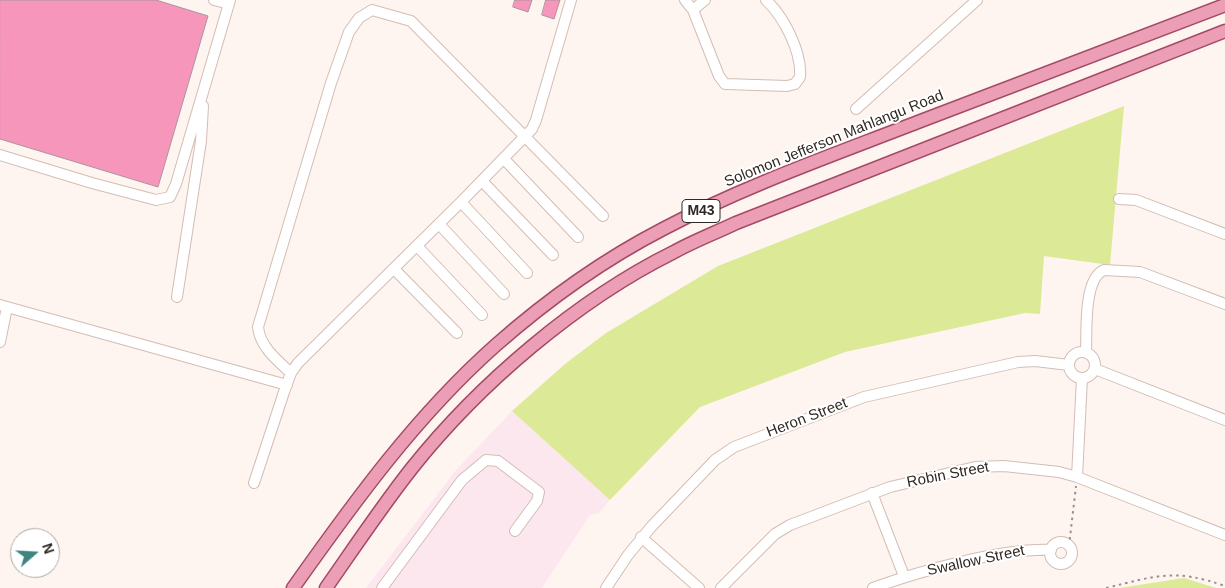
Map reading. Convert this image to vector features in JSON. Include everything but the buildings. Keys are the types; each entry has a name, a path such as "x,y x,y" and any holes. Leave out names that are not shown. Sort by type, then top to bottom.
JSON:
{"main road":[{"name":"Solomon Jefferson Mahlangu Road","path":"293,588 393,454 443,396 496,345 534,314 572,285 618,255 662,229 835,154 1225,5"},
{"name":"M43","path":"326,588 412,468 475,399 527,351 631,276 673,252 736,223 1225,31"}],"street":[{"path":"0,155 156,200 166,199 173,192 229,2 214,0"},
{"path":"254,483 291,373 313,348 526,136 536,120 571,0"},
{"path":"685,0 693,10 719,76 725,84 787,86 795,84 800,77 797,55 781,20 766,0"},
{"path":"693,10 705,0"},
{"path":"856,109 977,0"},
{"path":"291,373 265,346 259,337 258,327 331,83 349,32 359,18 372,10 410,21 526,136 603,216"},
{"path":"177,297 201,141 203,87"},
{"path":"504,159 578,237"},
{"path":"482,181 553,255"},
{"path":"1119,199 1136,200 1225,234"},
{"path":"461,202 527,273"},
{"path":"439,224 504,294"},
{"path":"417,246 482,314"},
{"path":"394,269 457,334"},
{"path":"1086,352 1090,288 1093,278 1104,270 1140,272 1225,304"},
{"path":"0,342 3,306 287,385"},
{"path":"1086,352 1092,357 1095,369 1090,376 1082,378 1071,373 1069,365 1072,356 1086,352"},
{"name":"Heron Street","path":"606,588 641,537 715,460 734,447 864,397 1018,362 1035,361 1069,365"},
{"path":"1095,369 1225,420"},
{"path":"1077,476 1082,378"},
{"path":"382,588 462,480 486,460 498,461 538,492 537,501 516,531"},
{"name":"Robin Street","path":"721,588 782,529 890,487 984,466 1032,469 1077,476 1225,535"},
{"path":"872,493 904,576"},
{"path":"641,537 699,588"},
{"path":"1058,543 1069,546 1072,555 1068,561 1062,564 1053,561 1051,550 1058,543"},
{"name":"Swallow Street","path":"874,588 904,576 1027,550 1051,550"}],"path":[{"path":"1069,546 1077,476"},
{"path":"1106,588 1175,574 1197,577 1225,586"}],"shaded area":[{"path":"512,411 610,500 599,513 590,515 542,588 366,588 456,470"}],"green space":[{"path":"1124,106 1110,265 1044,256 1040,314 1025,313 845,352 700,407 610,500 512,411 565,364 606,333 718,266"},
{"path":"1184,578 1216,588 1119,588"}]}
